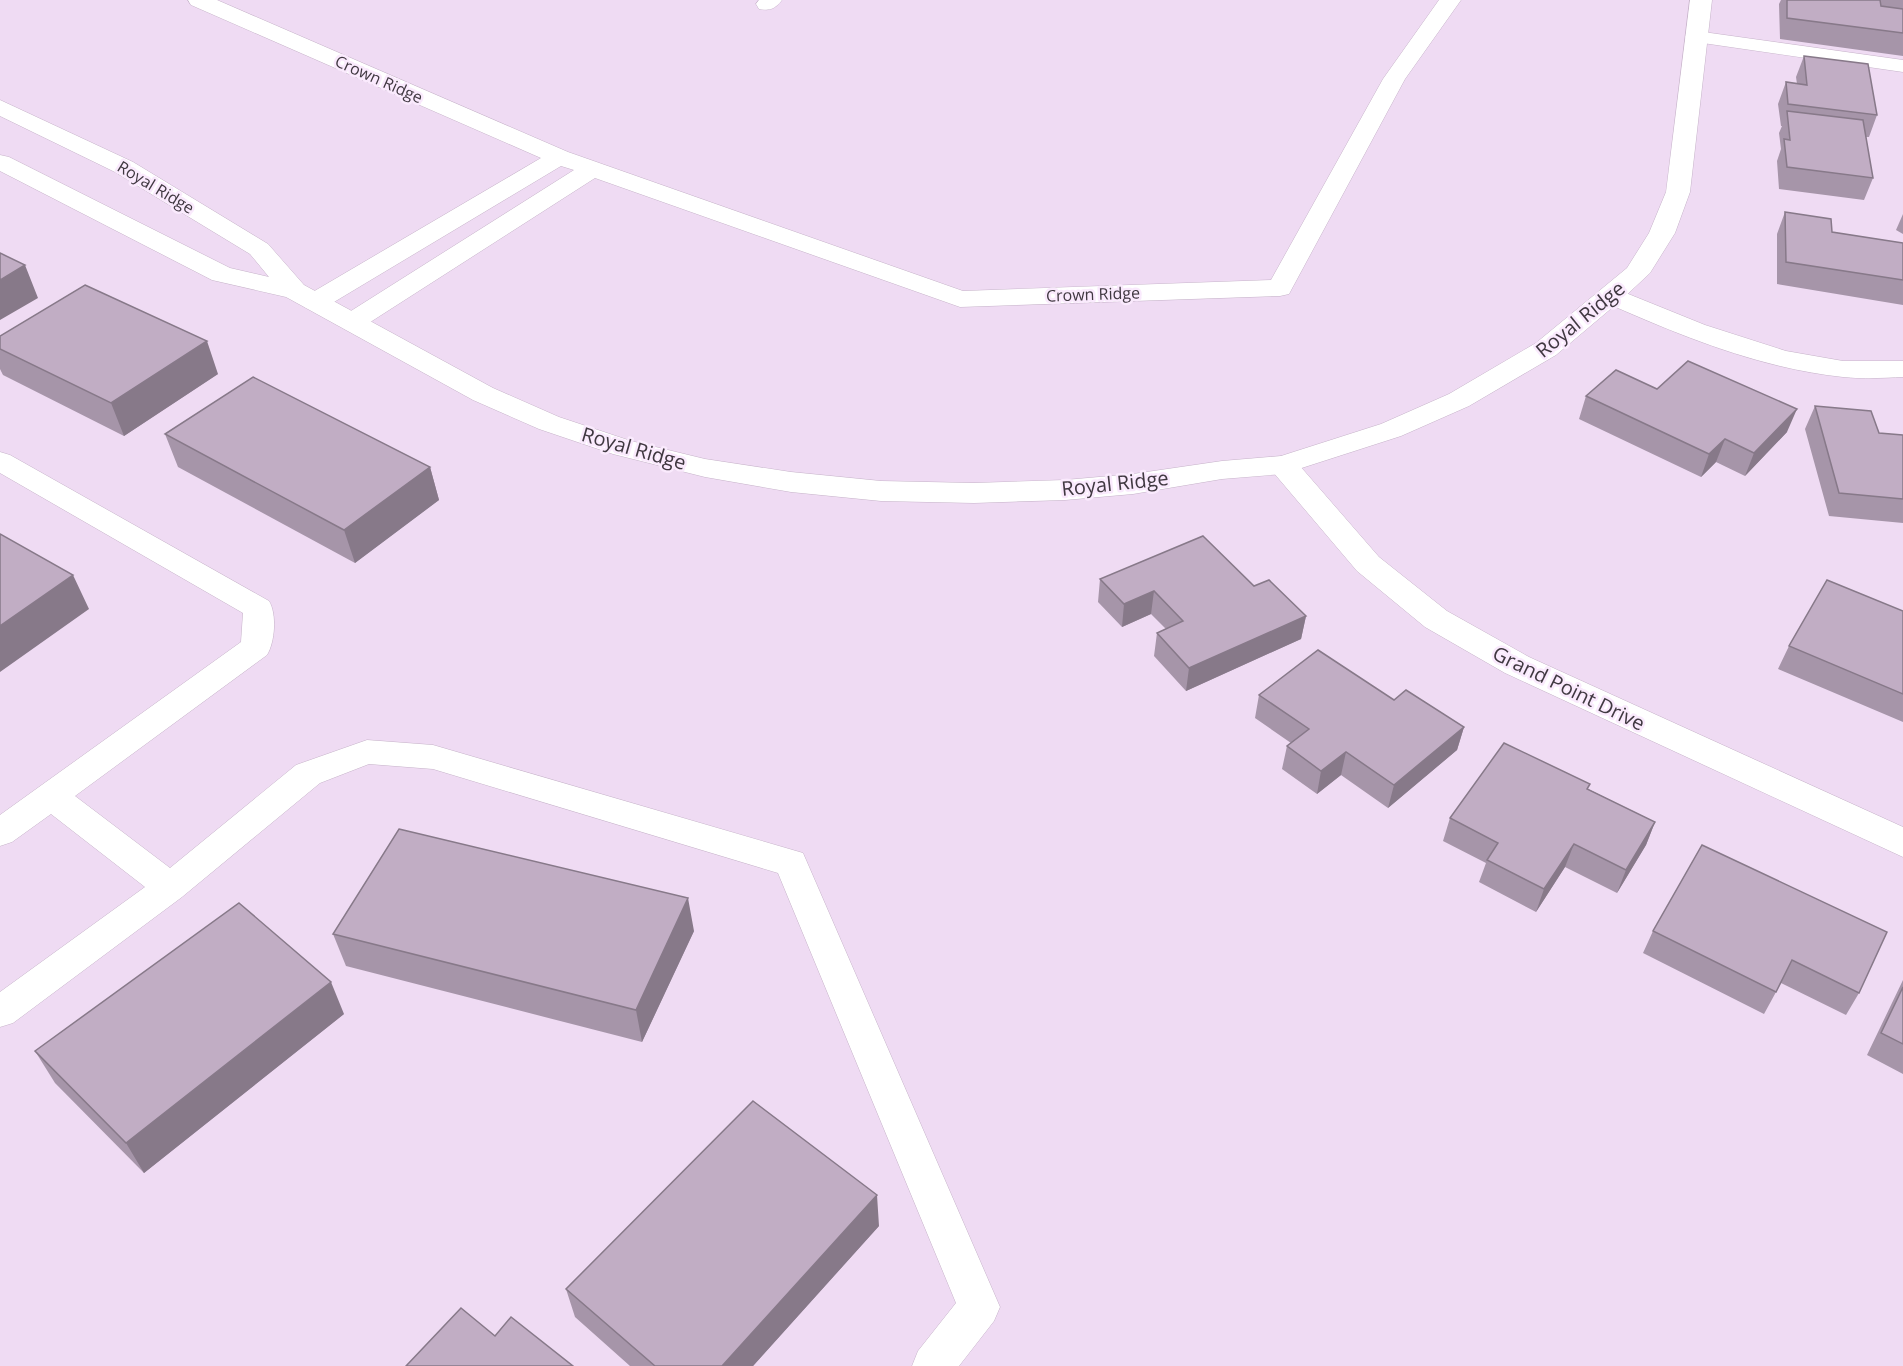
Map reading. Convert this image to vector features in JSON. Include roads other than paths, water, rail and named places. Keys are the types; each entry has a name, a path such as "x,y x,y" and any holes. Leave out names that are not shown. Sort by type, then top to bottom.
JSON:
{"street":[{"name":"Crown Ridge","path":"199,0 559,157 960,299 1280,288 1394,79 1450,0"},
{"name":"Royal Ridge","path":"0,162 220,274 305,296 483,394 549,423 623,448 791,482 881,491 974,494 1133,484 1222,470 1282,465 1391,430 1459,400 1546,349 1611,296 1637,273 1662,233 1678,192 1701,0"},
{"name":"Royal Ridge","path":"0,107 124,167 259,249 305,296"},
{"path":"305,296 559,157"},
{"path":"352,322 593,169"},
{"path":"1611,296 1680,326 1769,354 1843,369 1903,369"},
{"name":"Grand Point Drive","path":"1282,465 1368,564 1436,619 1516,665 1903,843"}],"lane":[{"path":"1696,37 1903,66"},
{"path":"0,461 258,608 256,647 53,797 0,833"},
{"path":"0,1012 170,887 308,774 367,752 433,757 791,863 979,1307 933,1366"},
{"path":"53,797 170,887"}]}
